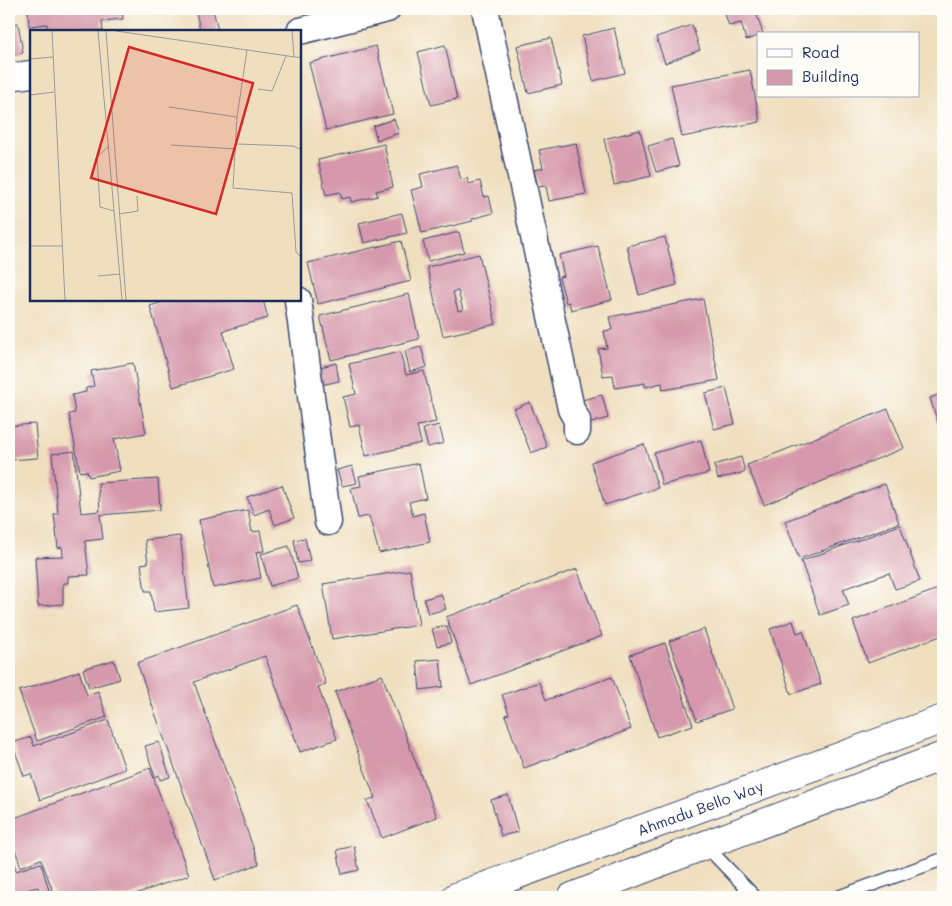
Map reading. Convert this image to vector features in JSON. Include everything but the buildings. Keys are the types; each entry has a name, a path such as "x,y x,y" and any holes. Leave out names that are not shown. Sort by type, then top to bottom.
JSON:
{"main road":[{"name":"Ahmadu Bello Way","path":"456,897 943,719"},
{"path":"572,897 943,756"}],"street":[{"path":"301,31 387,9"},
{"path":"485,9 571,409 577,420 577,431"},
{"path":"9,77 30,74"},
{"path":"298,301 328,522"}],"lane":[{"path":"705,845 755,897"},
{"path":"838,897 943,859"}]}
